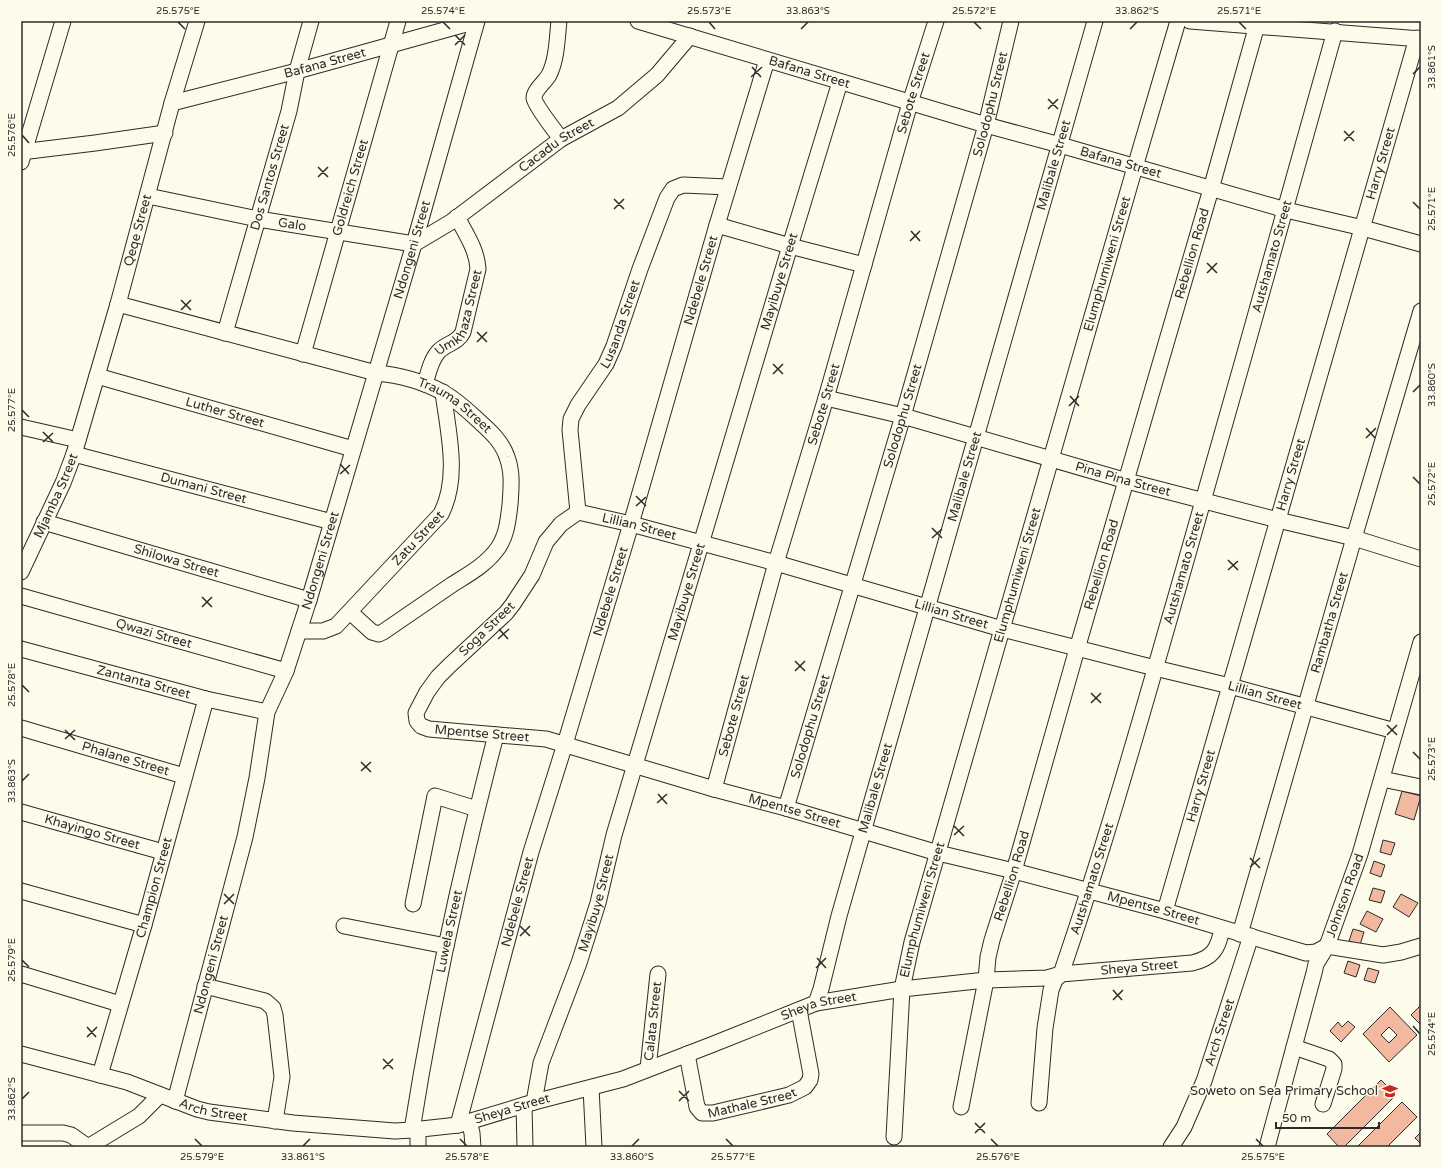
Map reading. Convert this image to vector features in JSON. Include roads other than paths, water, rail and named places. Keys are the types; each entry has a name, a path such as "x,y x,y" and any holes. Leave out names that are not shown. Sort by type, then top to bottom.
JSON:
{"street":[{"path":"63,21 22,155 165,133"},
{"name":"Qeqe Street","path":"76,447 118,304 172,103 197,21"},
{"name":"Dos Santos Street","path":"225,333 289,111 297,71 311,21"},
{"name":"Goldreich Street","path":"303,354 398,21"},
{"name":"Bafana Street","path":"172,103 297,71 477,21"},
{"name":"Ndongeni Street","path":"175,1101 245,837 257,778 267,712 286,671 309,600 414,244 477,21"},
{"path":"559,21 556,54 551,70 534,99 561,140"},
{"name":"Bafana Street","path":"638,21 986,125 1286,210 1363,228 1421,244"},
{"name":"Sebote Street","path":"714,789 776,563 826,398 910,103 936,21"},
{"name":"Solodophu Street","path":"786,808 903,416 986,125 1011,21"},
{"name":"Malibale Street","path":"816,1003 821,989 839,916 1095,21"},
{"name":"Elumphumiweni Street","path":"894,1137 902,989 912,942 1178,21"},
{"path":"1190,21 1257,25 1419,39"},
{"name":"Rebellion Road","path":"961,1107 986,980 990,949 1127,481 1257,25"},
{"name":"Autshamato Street","path":"1039,1103 1045,1028 1051,990 1055,980 1061,974 1089,891 1203,501 1335,32"},
{"name":"Cacadu Street","path":"414,244 457,217 561,140 618,108 657,75 690,36"},
{"name":"Harry Street","path":"1165,911 1419,39"},
{"name":"Ndebele Street","path":"463,1123 530,852 565,744 632,524 728,187 767,60"},
{"name":"Mayibuye Street","path":"525,1147 529,1103 541,1063 579,963 598,903 614,835 840,82"},
{"name":"Lusanda Street","path":"578,512 570,430 572,419 578,404 606,364 614,346 640,269 667,198 673,189 683,185 728,187"},
{"name":"Galo","path":"148,196 258,220 414,244"},
{"name":"Umkhaza Street","path":"425,384 434,358 438,352 457,341 463,332 478,269 478,259 475,250 457,217"},
{"path":"717,225 864,265"},
{"name":"Trauma Street","path":"118,304 303,354 376,373 402,377 425,384 443,392 461,405 493,434 502,446 507,457 512,485 508,524 498,548 481,565 384,632 379,634 372,632 350,612"},
{"name":"Rambatha Street","path":"1245,935 1306,706 1421,311"},
{"name":"Luther Street","path":"97,376 353,450"},
{"name":"Zatu Street","path":"299,631 323,631 336,626 441,514 446,505 450,491 452,461 443,392"},
{"name":"Pina Pina Street","path":"826,398 903,416 976,436 1127,481 1354,538 1421,559"},
{"name":"Dumani Street","path":"21,428 76,447 332,522"},
{"name":"Mjamba Street","path":"21,572 63,483 76,447"},
{"name":"Lillian Street","path":"578,512 632,524 701,544 776,563 1002,630 1230,686 1395,731"},
{"name":"Soga Street","path":"421,726 417,721 416,713 438,677 506,613 532,576 546,542 561,524 578,512"},
{"name":"Shilowa Street","path":"44,522 309,600"},
{"name":"Qwazi Street","path":"21,596 286,671"},
{"name":"Johnson Road","path":"1267,1147 1316,964 1327,946 1360,854 1421,642"},
{"name":"Zantanta Street","path":"21,649 206,699 267,712"},
{"name":"Champion Street","path":"100,1075 144,925 206,699"},
{"name":"Mpentse Street","path":"421,726 430,729 538,737 938,853 1014,871 1165,911 1306,953 1316,952 1327,946"},
{"name":"Phalane Street","path":"21,728 184,776"},
{"name":"Luwela Street","path":"418,1147 415,1130 425,1051 446,946 477,809 496,735"},
{"path":"1382,779 1421,787"},
{"path":"413,904 435,796 477,809"},
{"name":"Khayingo Street","path":"21,812 163,852"},
{"path":"21,891 144,925"},
{"path":"344,926 446,946"},
{"name":"Sheya Street","path":"415,1130 463,1123 529,1103 610,1083 816,1003 902,989 986,980 1047,978 1061,974 1192,963 1206,958 1216,948 1220,941 1222,929"},
{"name":"Arch Street","path":"1171,1147 1184,1127 1204,1082 1245,935"},
{"path":"1327,946 1383,955 1421,946"},
{"path":"21,974 120,1004"},
{"name":"Calata Street","path":"648,1069 658,974"},
{"path":"205,986 265,1000 273,1008 282,1077 275,1121"},
{"name":"Mathale Street","path":"687,1054 697,1107 702,1113 713,1113 789,1095 805,1087 810,1080 811,1074 799,1010"},
{"path":"1294,1046 1329,1059 1334,1064 1334,1069 1323,1104"},
{"name":"Arch Street","path":"21,1054 132,1084 197,1109 209,1112 275,1121 341,1127 399,1131 415,1130"},
{"path":"591,1088 594,1147"},
{"path":"21,1133 63,1133 71,1135 88,1147 140,1116 160,1095"},
{"path":"463,1123 472,1133 473,1147"}],"place":[{"name":"Soweto on Sea Primary School","path":"1390,1091"}]}
